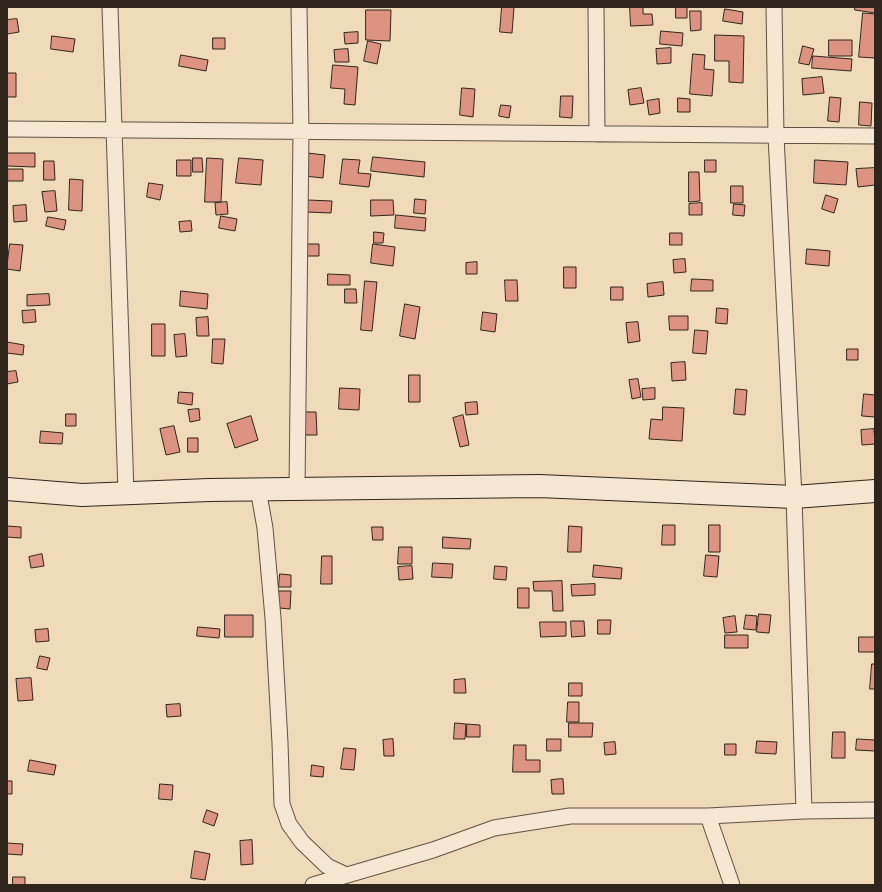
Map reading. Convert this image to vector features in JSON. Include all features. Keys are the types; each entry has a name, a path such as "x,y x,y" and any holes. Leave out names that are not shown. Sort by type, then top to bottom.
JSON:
{"street":[{"path":"110,7 126,493"},
{"path":"297,489 301,132 299,7"},
{"path":"596,7 597,134"},
{"path":"774,7 776,136 794,497 804,811"},
{"path":"7,129 875,136"},
{"path":"7,489 82,495 258,489 539,486 794,497 875,491"},
{"path":"258,489 265,528 273,618 282,804 289,824 302,842 327,866 346,875"},
{"path":"313,885 433,850 494,828 562,817 708,816 804,811 875,810"},
{"path":"708,816 732,885"}],"building":[{"path":"502,7 514,7 512,33 500,32"},
{"path":"630,7 643,7 643,14 652,14 653,25 631,26"},
{"path":"676,7 687,7 687,18 676,18"},
{"path":"855,7 875,7 875,13 855,10"},
{"path":"725,9 743,12 742,24 723,21"},
{"path":"366,10 391,10 390,41 366,40"},
{"path":"690,11 701,11 701,30 691,31"},
{"path":"863,13 875,14 875,58 859,57"},
{"path":"17,19 19,32 7,34 7,20"},
{"path":"661,31 683,33 682,46 660,44"},
{"path":"358,32 358,43 345,44 344,33"},
{"path":"715,35 744,36 743,83 729,82 729,61 715,61"},
{"path":"52,36 75,39 73,52 51,49"},
{"path":"213,38 225,38 225,49 213,49"},
{"path":"829,40 852,40 852,56 829,56"},
{"path":"368,41 381,44 377,64 364,61"},
{"path":"803,46 814,49 809,65 799,63"},
{"path":"671,48 671,63 657,64 656,49"},
{"path":"348,49 349,62 335,62 334,50"},
{"path":"693,54 705,55 704,69 714,70 712,96 690,94"},
{"path":"181,55 208,60 206,71 179,66"},
{"path":"813,56 852,59 851,71 812,68"},
{"path":"333,65 358,67 355,105 344,104 345,89 331,88"},
{"path":"7,73 16,73 16,97 7,97"},
{"path":"822,77 824,93 803,95 802,79"},
{"path":"462,88 475,89 473,117 460,115"},
{"path":"641,88 644,103 630,105 628,90"},
{"path":"561,96 573,96 572,118 560,117"},
{"path":"830,97 841,98 839,122 828,121"},
{"path":"678,98 690,99 690,112 678,112"},
{"path":"659,99 660,113 649,115 647,101"},
{"path":"860,102 872,103 871,126 859,125"},
{"path":"501,105 511,106 509,118 499,116"},
{"path":"7,153 35,153 35,167 7,166"},
{"path":"307,153 325,155 323,178 304,176"},
{"path":"373,157 425,162 424,177 371,171"},
{"path":"193,158 202,158 203,172 193,172"},
{"path":"207,158 223,159 221,202 205,202"},
{"path":"239,158 263,160 261,185 236,183"},
{"path":"343,159 360,160 358,173 371,174 369,187 340,184"},
{"path":"177,160 191,160 191,176 177,176"},
{"path":"705,160 716,160 716,172 705,172"},
{"path":"815,160 848,162 846,185 814,183"},
{"path":"44,161 54,161 55,180 44,180"},
{"path":"875,168 875,185 858,187 856,169"},
{"path":"8,169 23,169 23,181 8,181"},
{"path":"689,172 699,172 700,201 689,202"},
{"path":"70,179 83,180 82,211 69,210"},
{"path":"149,183 163,185 160,200 147,197"},
{"path":"731,186 743,186 743,203 731,203"},
{"path":"55,191 57,211 45,212 42,192"},
{"path":"826,195 838,199 834,213 822,209"},
{"path":"415,199 426,200 425,214 414,213"},
{"path":"307,200 332,201 331,213 306,212"},
{"path":"371,200 393,200 394,215 371,216"},
{"path":"227,202 228,214 216,215 215,203"},
{"path":"702,203 702,215 689,215 689,204"},
{"path":"734,204 745,205 744,216 733,215"},
{"path":"26,205 27,221 14,222 13,206"},
{"path":"396,215 426,218 425,231 395,228"},
{"path":"221,216 237,219 235,231 219,228"},
{"path":"48,217 66,220 64,230 46,226"},
{"path":"191,221 192,231 180,232 179,222"},
{"path":"374,232 384,233 383,243 374,243"},
{"path":"670,233 682,233 682,245 670,245"},
{"path":"10,244 23,245 20,271 7,269"},
{"path":"307,244 319,244 319,256 307,256"},
{"path":"373,244 395,247 393,266 371,263"},
{"path":"807,249 830,251 829,266 806,264"},
{"path":"685,259 686,272 674,273 673,260"},
{"path":"477,262 477,274 466,274 466,263"},
{"path":"564,267 576,267 576,288 564,288"},
{"path":"328,274 350,275 350,285 328,285"},
{"path":"692,279 713,280 713,291 691,291"},
{"path":"505,280 517,280 518,301 506,301"},
{"path":"365,281 377,282 372,331 361,330"},
{"path":"663,282 664,295 648,297 647,284"},
{"path":"611,287 623,287 623,300 611,300"},
{"path":"345,289 356,289 357,303 345,303"},
{"path":"181,291 208,294 207,309 180,306"},
{"path":"49,294 50,305 27,306 27,295"},
{"path":"405,304 420,307 415,339 400,336"},
{"path":"717,308 728,309 727,324 716,323"},
{"path":"35,310 36,322 23,323 22,311"},
{"path":"483,312 497,314 495,332 481,330"},
{"path":"669,316 688,316 688,330 670,330"},
{"path":"208,317 209,336 197,336 196,318"},
{"path":"638,322 640,341 628,343 626,323"},
{"path":"152,324 165,324 165,356 152,356"},
{"path":"695,330 708,331 706,354 693,353"},
{"path":"185,334 187,356 176,357 174,335"},
{"path":"213,339 225,339 223,364 212,363"},
{"path":"7,342 24,345 23,355 7,353"},
{"path":"847,349 858,349 858,360 847,360"},
{"path":"685,362 686,380 672,381 671,363"},
{"path":"16,371 18,382 7,384 7,372"},
{"path":"409,375 420,375 420,402 409,402"},
{"path":"638,379 641,397 632,399 629,380"},
{"path":"340,388 360,389 359,410 339,409"},
{"path":"655,388 655,399 643,400 642,389"},
{"path":"736,389 747,390 745,415 734,414"},
{"path":"179,392 193,393 192,405 178,403"},
{"path":"864,394 875,395 875,417 862,416"},
{"path":"477,402 478,414 466,415 465,403"},
{"path":"663,407 684,408 682,441 649,439 651,419 662,420"},
{"path":"199,409 200,420 190,422 188,410"},
{"path":"305,412 316,412 317,435 305,435"},
{"path":"66,414 76,414 76,426 66,426"},
{"path":"463,415 469,445 460,447 453,418"},
{"path":"251,416 258,440 235,448 227,424"},
{"path":"174,426 180,452 166,455 160,429"},
{"path":"874,429 875,444 862,445 861,430"},
{"path":"41,431 63,433 62,444 40,443"},
{"path":"188,438 198,438 198,452 188,452"},
{"path":"663,525 675,525 675,545 662,545"},
{"path":"709,525 720,525 720,552 709,552"},
{"path":"7,526 21,527 21,538 7,537"},
{"path":"569,526 582,527 581,552 568,552"},
{"path":"372,527 383,527 383,540 373,540"},
{"path":"443,537 471,539 470,549 443,548"},
{"path":"399,547 412,547 412,564 398,564"},
{"path":"42,554 44,566 31,568 29,557"},
{"path":"706,555 719,556 717,577 704,576"},
{"path":"322,556 332,556 332,584 321,584"},
{"path":"433,563 453,564 452,578 432,577"},
{"path":"594,565 622,568 621,579 593,577"},
{"path":"412,566 413,579 399,580 398,567"},
{"path":"495,566 507,567 506,580 494,579"},
{"path":"280,574 291,575 291,587 279,587"},
{"path":"562,581 563,611 553,611 552,591 534,591 533,582"},
{"path":"595,584 595,595 572,596 571,585"},
{"path":"518,588 529,588 529,608 518,608"},
{"path":"279,591 291,591 290,609 279,608"},
{"path":"759,614 771,615 769,633 757,632"},
{"path":"225,615 253,615 253,637 225,637"},
{"path":"746,615 757,616 756,630 744,629"},
{"path":"735,616 737,632 725,633 723,618"},
{"path":"598,620 611,620 610,634 598,634"},
{"path":"571,621 584,621 585,636 572,637"},
{"path":"540,622 566,622 566,636 541,637"},
{"path":"198,627 220,629 219,638 197,636"},
{"path":"48,629 49,641 36,642 35,630"},
{"path":"725,635 748,635 748,648 725,648"},
{"path":"859,637 875,637 875,652 859,652"},
{"path":"40,656 50,658 47,670 37,668"},
{"path":"872,664 875,664 875,689 870,689"},
{"path":"31,678 33,700 18,701 16,679"},
{"path":"465,679 466,693 454,693 454,680"},
{"path":"569,683 582,683 582,696 569,696"},
{"path":"568,702 579,702 579,722 567,722"},
{"path":"180,704 181,716 167,717 166,705"},
{"path":"455,723 466,724 465,739 454,739"},
{"path":"569,723 593,723 592,737 569,737"},
{"path":"467,724 480,725 480,737 467,737"},
{"path":"833,732 845,732 845,758 832,758"},
{"path":"393,739 394,756 384,756 383,740"},
{"path":"547,739 561,739 561,751 547,751"},
{"path":"857,739 875,740 875,751 856,750"},
{"path":"757,741 777,742 776,754 756,753"},
{"path":"615,742 616,754 605,755 604,743"},
{"path":"725,744 736,744 736,755 725,755"},
{"path":"514,745 526,745 526,760 540,760 540,772 513,772"},
{"path":"344,748 356,749 354,770 341,769"},
{"path":"30,760 56,765 54,775 28,771"},
{"path":"312,765 324,767 323,777 311,776"},
{"path":"563,779 564,794 552,794 551,780"},
{"path":"7,781 12,781 12,794 7,794"},
{"path":"160,784 173,785 172,800 159,799"},
{"path":"207,810 218,814 214,826 203,822"},
{"path":"252,840 253,864 241,865 240,841"},
{"path":"7,843 23,844 22,855 7,854"},
{"path":"195,851 210,854 205,880 191,878"},
{"path":"13,877 25,877 25,885 13,885"}]}
